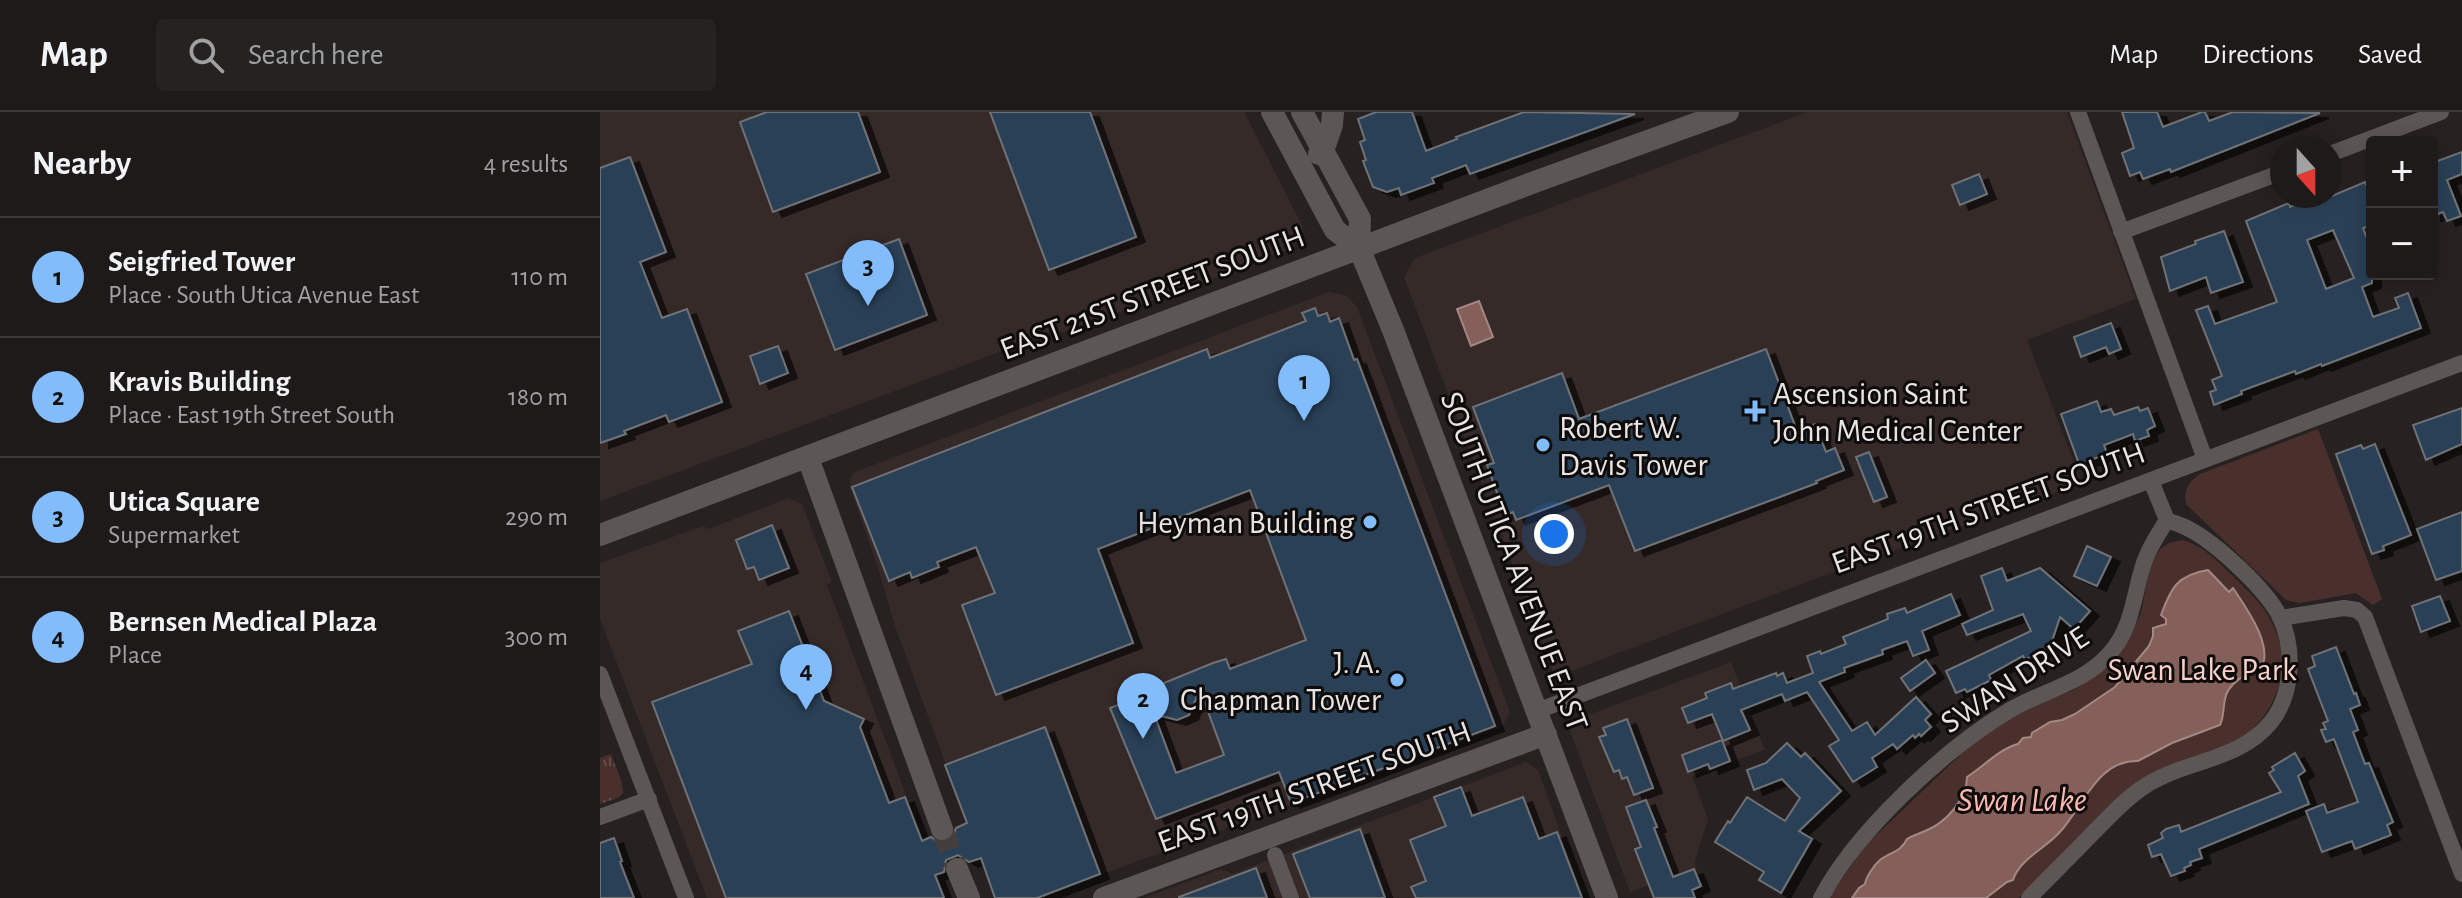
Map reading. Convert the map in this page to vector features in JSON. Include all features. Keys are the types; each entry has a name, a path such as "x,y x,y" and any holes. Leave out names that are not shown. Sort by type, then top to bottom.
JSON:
{"main road":[{"name":"SOUTH UTICA AVENUE EAST","path":"1272,112 1335,230 1359,248"},
{"name":"SOUTH UTICA AVENUE EAST","path":"1302,112 1360,219 1359,248 1393,330 1607,898"},
{"path":"1300,165 1323,151 1333,112"},
{"name":"EAST 21ST STREET SOUTH","path":"600,535 1728,112"},
{"path":"808,458 942,829"},
{"name":"EAST 19TH STREET SOUTH","path":"1104,898 1546,734"},
{"path":"957,869 969,898"}],"street":[{"path":"2078,112 2205,459"},
{"path":"2342,149 2441,112"},
{"path":"2121,232 2270,176"},
{"name":"EAST 19TH STREET SOUTH","path":"1537,711 2462,363"},
{"path":"2029,898 2142,788 2243,746 2271,722 2280,707 2289,671 2289,656 2280,618 2268,598 2218,549 2189,528 2167,520 2151,481"},
{"name":"SWAN DRIVE","path":"1821,898 1875,824 1953,750 2030,699 2081,678 2112,652 2126,630 2134,609 2150,547 2167,520"},
{"path":"2280,618 2344,608 2357,610 2365,617 2462,874"},
{"path":"600,674 686,898"},
{"path":"600,817 649,799"},
{"path":"1275,855 1291,898"}],"shaded area":[{"path":"600,112 1244,112 1303,227 1294,247 1200,284 1063,332 1055,329 600,501"},
{"name":"Ascension Saint John Medical Center","path":"1808,112 2067,112 2136,299 2027,340 2082,483 1555,677 1404,277 1415,258"},
{"path":"1329,292 1345,295 1357,307 1510,712 1502,727 1038,898 995,898 896,629 850,487 850,478 855,472"},
{"path":"788,498 802,504 832,582 827,585 945,898 707,898 600,619 600,563 703,526 709,529"},
{"path":"1731,662 1765,750 1692,776 1708,819 1695,861 1696,868 1630,892 1567,723"},
{"path":"1526,762 1538,770 1584,898 1145,898 1221,869 1232,874"}],"green space":[{"name":"Swan Lake Park","path":"2318,429 2382,599 2373,605 2356,593 2300,603 2286,600 2186,504 2188,487 2200,474"},
{"name":"Swan Lake","path":"2182,540 2209,554 2249,592 2268,616 2279,639 2282,670 2279,686 2255,727 2242,738 2118,798 2019,898 1828,898 1867,844 1975,741 2028,707 2072,691 2099,673 2134,628 2141,613 2150,566 2160,549"},
{"path":"611,754 623,793 600,804 600,758"}],"water":[{"path":"1479,301 1493,337 1471,346 1457,309"},
{"name":"Swan Lake","path":"2208,570 2229,592 2233,588 2245,605 2262,639 2264,650 2260,670 2244,676 2229,689 2220,725 2172,743 2138,761 2111,768 2092,787 2059,833 2026,860 2013,880 1986,898 1852,898 1880,860 1907,839 1948,816 1963,794 1967,777 2023,738 2031,737 2032,733 2050,722 2075,714 2115,687 2149,646 2153,628 2166,624 2166,619 2161,615 2177,584 2189,575"}],"building":[{"path":"767,112 858,112 880,172 773,212 740,122"},
{"path":"990,112 1090,112 1136,237 1049,270"},
{"path":"1376,112 1412,112 1426,151 1524,112 1635,114 1470,174 1466,165 1432,178 1434,183 1401,195 1399,188 1387,192 1373,187 1363,161 1366,160 1360,142 1365,140 1358,119"},
{"path":"2122,112 2157,112 2163,127 2202,112 2209,121 2233,112 2320,113 2171,172 2170,169 2143,179 2140,172 2130,176 2122,153 2134,148"},
{"path":"2462,152 2462,174 2447,180 2461,216 2447,221 2443,212 2438,214 2438,161"},
{"path":"630,157 666,252 640,262 662,318 687,309 722,402 669,422 666,415 600,443 600,168"},
{"path":"1979,174 1987,194 1960,205 1952,185"},
{"path":"2365,182 2366,227 2363,228 2366,236 2366,280 2372,280 2372,283 2362,287 2373,317 2399,308 2395,298 2408,293 2421,328 2322,366 2296,374 2295,371 2241,391 2242,394 2214,405 2210,392 2216,390 2212,380 2222,376 2196,310 2208,306 2215,324 2277,302 2246,221 2277,208 2342,208 2342,192","holes":["2333,230 2354,278 2326,289 2307,240"]},
{"path":"2224,231 2243,282 2211,293 2206,277 2170,291 2161,257"},
{"path":"899,239 927,315 835,350 806,274"},
{"path":"1315,308 1318,316 1327,313 1330,322 1339,318 1495,726 1291,803 1279,772 1156,819 1110,708 1156,691 1159,685 1213,663 1226,659 1230,669 1306,640 1250,490 1098,549 1133,643 996,695 962,605 995,593 976,547 937,562 939,567 912,578 910,572 889,581 852,487 1207,349 1210,358 1306,321 1302,313","holes":["1200,690 1224,755 1176,773 1154,714 1177,720 1189,715"]},
{"path":"2111,323 2121,349 2109,354 2106,347 2081,357 2074,337"},
{"path":"778,346 788,373 760,384 750,356"},
{"path":"1766,349 1797,431 1815,424 1826,452 1835,448 1844,470 1635,551 1609,485 1516,520 1513,512 1505,515 1487,465 1494,463 1473,407 1562,373 1579,419"},
{"path":"2097,401 2101,412 2111,409 2114,415 2138,407 2140,411 2148,408 2155,426 2147,430 2149,436 2135,441 2133,434 2104,445 2107,454 2079,464 2061,414"},
{"path":"2462,408 2462,444 2426,460 2413,425"},
{"path":"2375,444 2411,535 2372,554 2336,454 2361,445 2363,449"},
{"path":"1869,452 1887,497 1874,502 1856,457"},
{"path":"2462,512 2462,571 2436,580 2417,529"},
{"path":"772,525 789,568 759,580 754,567 747,569 736,540"},
{"path":"2087,546 2111,557 2097,586 2074,576"},
{"path":"2002,568 2007,581 2040,568 2090,611 2074,629 2060,617 2050,647 2025,660 2023,656 1989,675 1991,680 1967,692 1965,689 1956,693 1946,671 2031,631 2023,614 1967,635 1962,624 1993,610 1981,576"},
{"path":"1951,594 1960,615 1922,631 1929,650 1913,656 1907,641 1882,650 1883,654 1844,668 1845,672 1819,682 1852,731 1867,722 1875,735 1916,697 1931,714 1925,720 1931,727 1921,736 1919,734 1915,738 1913,735 1897,749 1893,744 1872,758 1877,767 1853,782 1829,746 1839,740 1807,692 1785,701 1782,694 1741,710 1750,730 1723,741 1712,714 1688,723 1682,708 1707,698 1705,693 1731,683 1733,689 1776,673 1777,676 1783,673 1787,683 1813,673 1807,656 1846,644 1843,637 1888,619 1887,614 1905,608 1907,613"},
{"path":"2440,596 2450,621 2421,632 2412,606"},
{"path":"789,611 824,701 864,719 860,727 889,803 905,797 922,841 931,837 939,843 947,842 956,828 967,823 945,765 1045,727 1100,874 1037,898 995,898 981,858 969,862 958,855 946,860 944,872 935,875 944,898 726,898 652,702 752,664 738,631"},
{"path":"2336,647 2360,705 2350,709 2358,730 2353,732 2393,822 2387,825 2391,835 2355,849 2352,841 2322,852 2306,811 2324,804 2327,813 2358,802 2334,739 2326,742 2321,730 2326,729 2323,723 2328,721 2308,669 2315,666 2312,656"},
{"path":"1926,660 1935,673 1910,691 1901,678"},
{"path":"1627,719 1653,788 1634,795 1627,777 1622,779 1619,770 1614,772 1599,737 1606,735 1603,728"},
{"path":"1722,740 1730,761 1710,769 1708,764 1688,772 1682,755"},
{"path":"1787,743 1801,757 1805,753 1841,791 1799,831 1812,839 1781,893 1759,880 1764,872 1715,842 1747,797 1785,821 1800,798 1782,779 1754,790 1747,770 1766,763"},
{"path":"2295,753 2305,771 2298,776 2309,804 2199,849 2202,858 2190,862 2185,871 2171,876 2161,854 2152,857 2148,845 2163,838 2161,833 2166,829 2179,825 2181,832 2281,792 2269,773 2274,770 2272,767"},
{"path":"1461,787 1472,816 1523,797 1539,839 1557,832 1582,898 1416,898 1411,887 1426,881 1410,840 1446,826 1434,797"},
{"path":"1646,800 1673,877 1694,869 1701,886 1692,890 1695,898 1654,898 1635,849 1641,847 1626,807"},
{"path":"1360,829 1385,898 1310,898 1293,854"},
{"path":"614,838 634,898 600,898 600,843"},
{"path":"1256,868 1267,898 1179,898 1179,897"}],"tunnel":[{"path":"942,829 957,869"}],"place":[{"name":"Utica Square","path":"868,306"},
{"name":"Ascension Saint John Medical Center","path":"1755,411"},
{"name":"Seigfried Tower","path":"1304,421"},
{"name":"Robert W. Davis Tower","path":"1543,445"},
{"name":"Heyman Building","path":"1370,522"},
{"name":"J. A. Chapman Tower","path":"1397,680"},
{"name":"Bernsen Medical Plaza","path":"806,710"},
{"name":"Kravis Building","path":"1143,739"}]}
